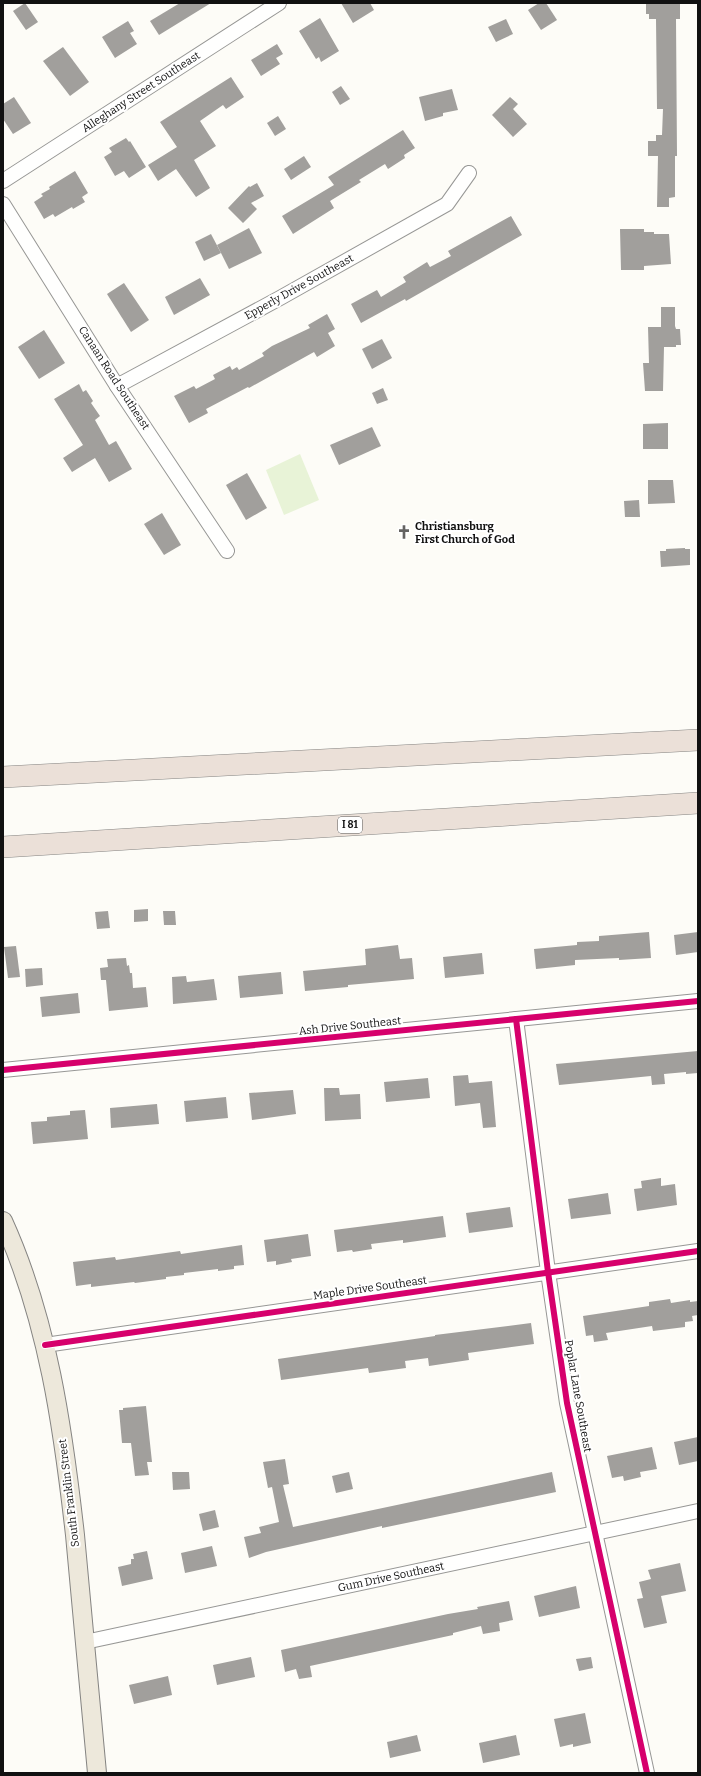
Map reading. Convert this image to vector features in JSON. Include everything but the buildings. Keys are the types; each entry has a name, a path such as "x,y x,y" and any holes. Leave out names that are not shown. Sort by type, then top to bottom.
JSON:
{"highway":[{"path":"3,777 698,740"},
{"name":"I 81","path":"3,847 698,803"}],"main road":[{"name":"South Franklin Street","path":"5,1230 28,1288 45,1344 61,1421 71,1505 97,1773"}],"street":[{"name":"Alleghany Street Southeast","path":"3,181 279,3"},
{"name":"Epperly Drive Southeast","path":"117,386 280,298 447,204 469,173"},
{"name":"Canaan Road Southeast","path":"3,204 117,386 227,551"},
{"name":"Ash Drive Southeast","path":"3,1070 698,1001"},
{"name":"Poplar Lane Southeast","path":"516,1019 548,1272 567,1403 647,1773"},
{"name":"Maple Drive Southeast","path":"45,1344 698,1251"},
{"name":"Gum Drive Southeast","path":"85,1642 698,1511"}],"green space":[{"path":"300,454 319,500 284,515 266,470"}],"cycle path":[{"path":"3,1070 698,1001"},
{"path":"516,1019 548,1272 567,1403 647,1773"},
{"path":"45,1345 698,1251"}],"place":[{"name":"Christiansburg First Church of God","path":"404,532"}]}
